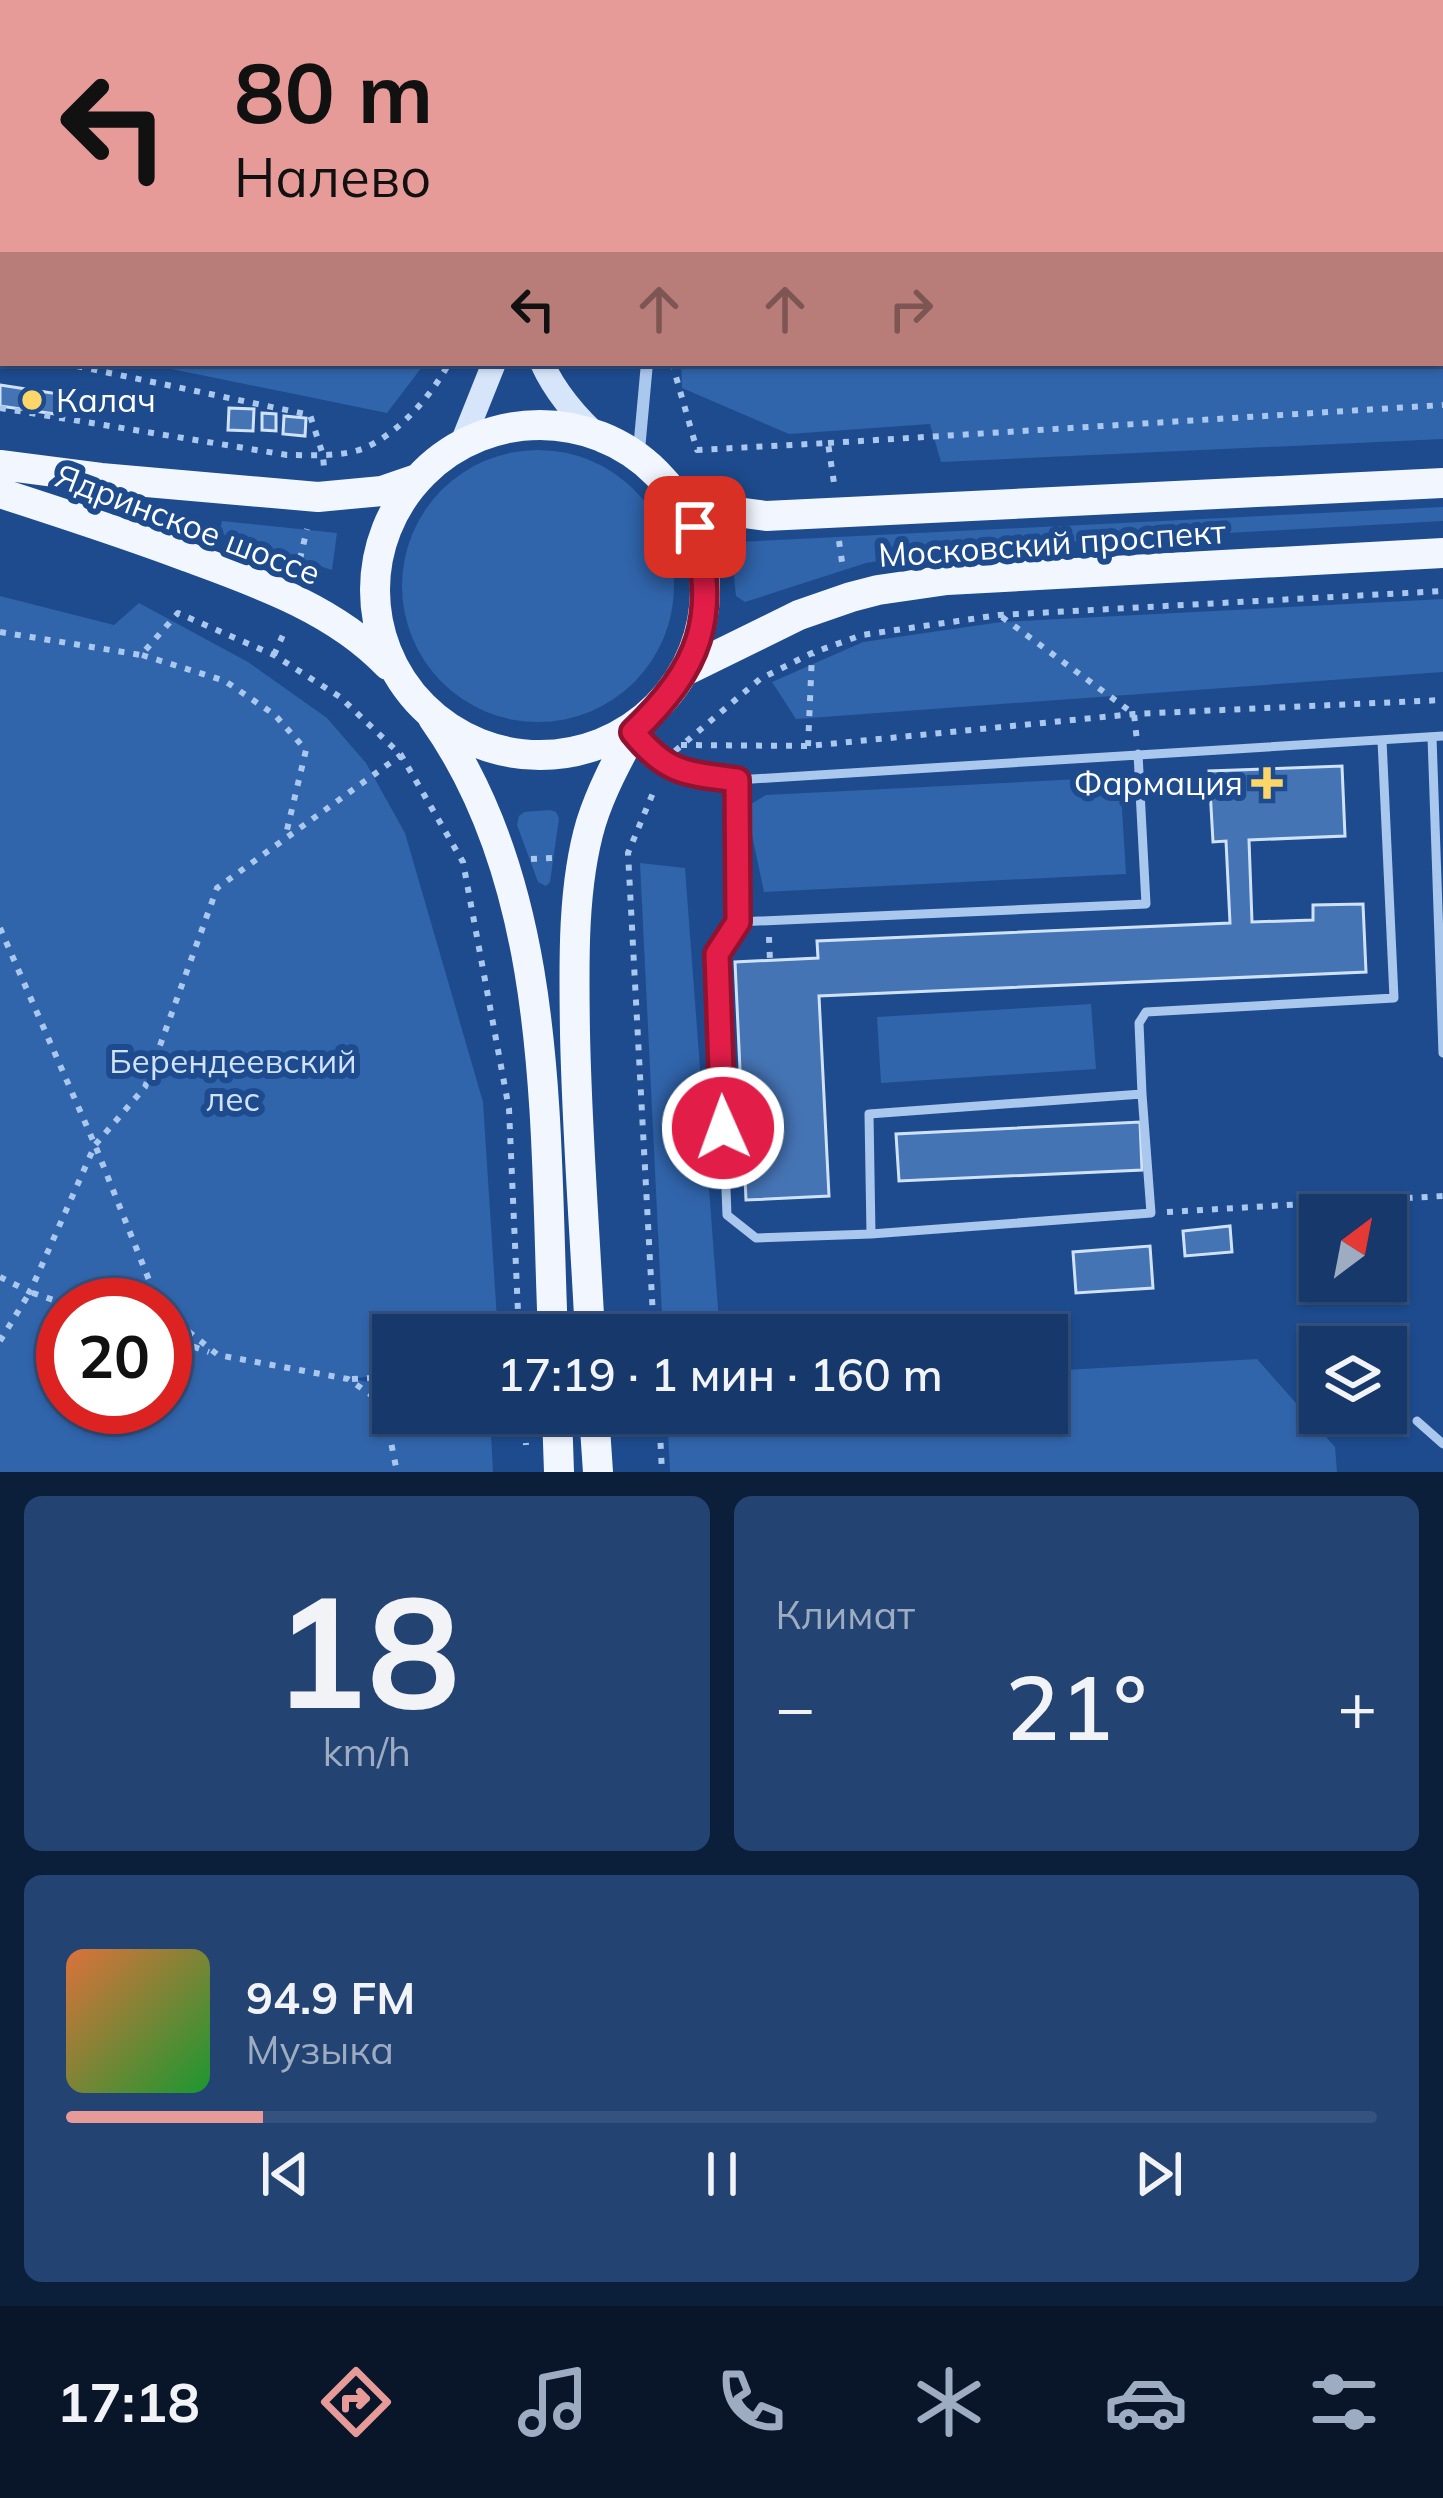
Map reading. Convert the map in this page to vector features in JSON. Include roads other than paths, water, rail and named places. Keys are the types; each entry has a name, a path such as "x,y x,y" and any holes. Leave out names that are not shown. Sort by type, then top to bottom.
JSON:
{"main road":[{"path":"462,443 493,366"},
{"path":"543,366 582,423 603,441"},
{"path":"422,704 470,735 520,754 578,756 633,732 683,672 704,622 703,559 695,527 679,496 638,461 573,430 542,424 487,432 462,443 417,479 383,535 372,590 374,620 385,651 400,679 457,752 481,799 505,860 520,920 532,988 543,1108 552,1314"},
{"name":"Ядринское шоссе","path":"0,465 318,497 382,491 417,479"},
{"name":"Московский проспект","path":"679,496 766,516 1443,483"},
{"name":"Ядринское шоссе","path":"0,493 161,547 292,599 350,631 400,679"},
{"name":"Московский проспект","path":"683,672 800,616 878,590 946,580 1443,553"},
{"path":"589,1314 574,969 583,856 602,793 633,732"},
{"path":"557,1434 559,1472"},
{"path":"595,1434 598,1472"}],"street":[{"path":"638,461 647,366"}],"lane":[{"path":"633,732 667,765 689,774 737,780 1437,736 1443,1053"},
{"path":"737,780 738,922 717,954 727,1215 756,1238 871,1234 1151,1213 1139,1022 1146,1012 1394,998 1382,740"},
{"path":"738,922 1146,904 1138,754"},
{"path":"871,1234 869,1114 1142,1094"},
{"path":"1418,1421 1443,1444"}],"place":[{"name":"Калач","path":"32,400"},
{"name":"Фармация","path":"1267,783"}],"park label":[{"name":"Берендеевский лес","path":"233,1080"}]}
